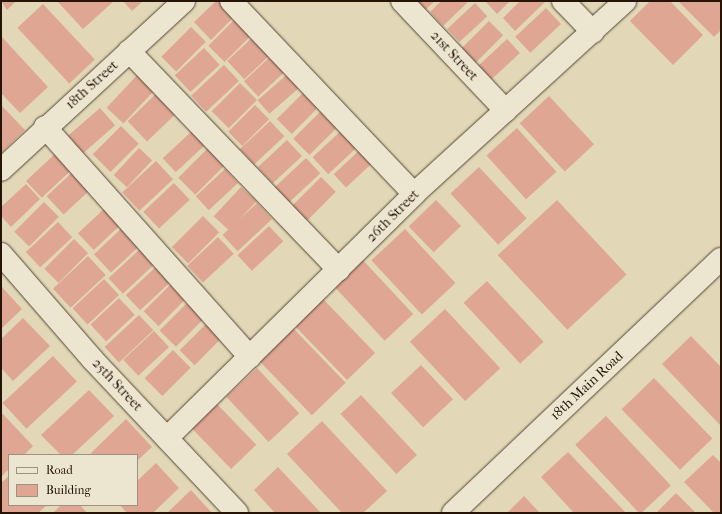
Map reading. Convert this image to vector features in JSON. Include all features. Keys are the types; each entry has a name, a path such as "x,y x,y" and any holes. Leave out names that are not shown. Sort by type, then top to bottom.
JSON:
{"street":[{"name":"18th Street","path":"1,170 46,126 184,1"},
{"path":"231,1 414,194"},
{"name":"21st Street","path":"402,1 506,111"},
{"path":"563,1 593,32"},
{"name":"26th Street","path":"167,438 339,270 414,194 593,32 625,1"},
{"path":"129,51 339,270"},
{"path":"46,126 250,357"},
{"name":"25th Street","path":"1,254 167,438 237,513"},
{"name":"18th Main Road","path":"453,513 721,259"}],"building":[{"path":"1,1 16,1 7,10"},
{"path":"57,1 114,1 83,29"},
{"path":"123,1 143,1 132,11"},
{"path":"216,1 224,1 237,14 211,40 194,22"},
{"path":"416,1 435,1 425,10"},
{"path":"441,1 469,1 443,26 430,12"},
{"path":"485,1 510,1 497,14"},
{"path":"520,1 545,2 515,31 503,18"},
{"path":"650,1 670,1 703,35 673,65 630,21"},
{"path":"678,1 721,1 721,30 714,37"},
{"path":"475,3 487,16 459,42 447,29"},
{"path":"43,4 95,60 69,83 17,28"},
{"path":"546,8 561,24 530,53 515,37"},
{"path":"238,16 254,32 225,62 208,46"},
{"path":"489,21 503,35 475,63 461,49"},
{"path":"191,27 206,42 176,72 161,57"},
{"path":"255,35 272,53 244,79 227,61"},
{"path":"1,36 48,87 20,113 1,93"},
{"path":"507,39 520,53 487,84 474,70"},
{"path":"204,48 220,65 190,92 175,75"},
{"path":"271,56 285,71 258,97 244,81"},
{"path":"224,65 239,81 206,112 191,96"},
{"path":"140,72 157,88 123,124 107,108"},
{"path":"290,72 302,86 269,114 258,100"},
{"path":"240,83 257,100 229,128 212,111"},
{"path":"308,88 323,103 292,134 277,119"},
{"path":"160,90 179,110 147,141 128,121"},
{"path":"549,96 594,144 565,172 520,123"},
{"path":"1,105 25,130 1,153"},
{"path":"255,105 269,119 242,146 228,132"},
{"path":"325,107 341,123 309,155 293,139"},
{"path":"100,108 115,125 83,153 68,136"},
{"path":"270,121 284,136 254,164 240,149"},
{"path":"121,126 139,144 110,172 93,154"},
{"path":"344,128 360,145 328,174 313,157"},
{"path":"517,128 556,172 526,199 487,155"},
{"path":"192,131 205,145 176,172 163,158"},
{"path":"287,140 302,156 273,183 258,167"},
{"path":"363,147 375,160 346,187 334,174"},
{"path":"139,148 152,160 127,187 114,175"},
{"path":"208,148 225,165 195,195 178,178"},
{"path":"56,153 72,170 42,198 26,181"},
{"path":"306,158 320,173 285,206 271,191"},
{"path":"156,161 173,179 139,211 122,192"},
{"path":"78,167 95,185 64,215 47,196"},
{"path":"479,167 527,218 498,245 450,194"},
{"path":"225,169 238,183 209,210 196,196"},
{"path":"321,177 336,192 304,224 289,209"},
{"path":"174,183 190,200 159,228 143,212"},
{"path":"26,184 40,199 11,227 1,216 1,207"},
{"path":"241,187 256,201 229,231 214,216"},
{"path":"436,200 461,226 434,252 409,226"},
{"path":"557,200 627,275 567,330 498,255"},
{"path":"44,202 59,217 29,247 14,232"},
{"path":"257,203 272,219 238,251 223,235"},
{"path":"105,208 121,225 94,250 78,233"},
{"path":"203,216 219,232 188,263 172,247"},
{"path":"58,222 72,237 40,267 26,252"},
{"path":"269,226 283,241 252,271 238,255"},
{"path":"121,229 138,247 111,273 94,254"},
{"path":"405,229 455,283 422,314 371,260"},
{"path":"218,237 234,254 203,282 187,266"},
{"path":"74,239 88,253 58,283 44,269"},
{"path":"140,249 154,264 123,294 109,278"},
{"path":"88,256 106,275 71,308 53,289"},
{"path":"360,257 413,314 385,341 331,284"},
{"path":"158,265 172,280 140,310 126,295"},
{"path":"104,279 119,295 88,324 73,308"},
{"path":"487,281 544,342 520,364 464,303"},
{"path":"172,283 187,298 159,326 144,311"},
{"path":"1,286 22,309 1,329"},
{"path":"119,298 135,315 106,341 90,325"},
{"path":"323,299 375,353 347,380 295,326"},
{"path":"190,300 206,316 176,347 160,330"},
{"path":"445,309 500,368 465,401 410,342"},
{"path":"139,315 153,330 119,362 105,347"},
{"path":"23,318 50,346 13,381 1,368 1,339"},
{"path":"208,322 223,337 195,365 180,350"},
{"path":"288,323 346,383 312,415 254,356"},
{"path":"154,331 169,347 138,376 123,360"},
{"path":"691,336 721,367 721,426 662,364"},
{"path":"173,350 191,368 162,396 145,378"},
{"path":"53,356 77,382 26,429 3,403"},
{"path":"421,365 453,399 423,427 391,393"},
{"path":"257,368 299,413 269,442 226,397"},
{"path":"654,378 712,438 680,470 622,409"},
{"path":"89,390 114,416 73,454 60,454 41,435"},
{"path":"361,395 417,455 396,474 341,414"},
{"path":"216,403 256,445 231,469 191,427"},
{"path":"1,412 33,446 25,454 8,454 8,470 1,477"},
{"path":"606,416 671,485 641,513 639,513 575,445"},
{"path":"126,419 152,447 138,460 138,454 91,453"},
{"path":"322,421 387,491 363,513 342,513 287,454"},
{"path":"568,452 626,513 574,513 541,477"},
{"path":"713,455 721,463 721,513 714,513 684,482"},
{"path":"156,463 179,488 153,513 127,513 121,506 138,506 138,480"},
{"path":"278,467 321,513 275,513 254,490"},
{"path":"8,477 8,506 46,506 38,513 1,513 1,483"},
{"path":"191,490 212,513 167,513"},
{"path":"676,493 696,513 656,513"},
{"path":"524,496 540,513 507,513"},
{"path":"60,506 81,506 87,513 53,513"}]}
